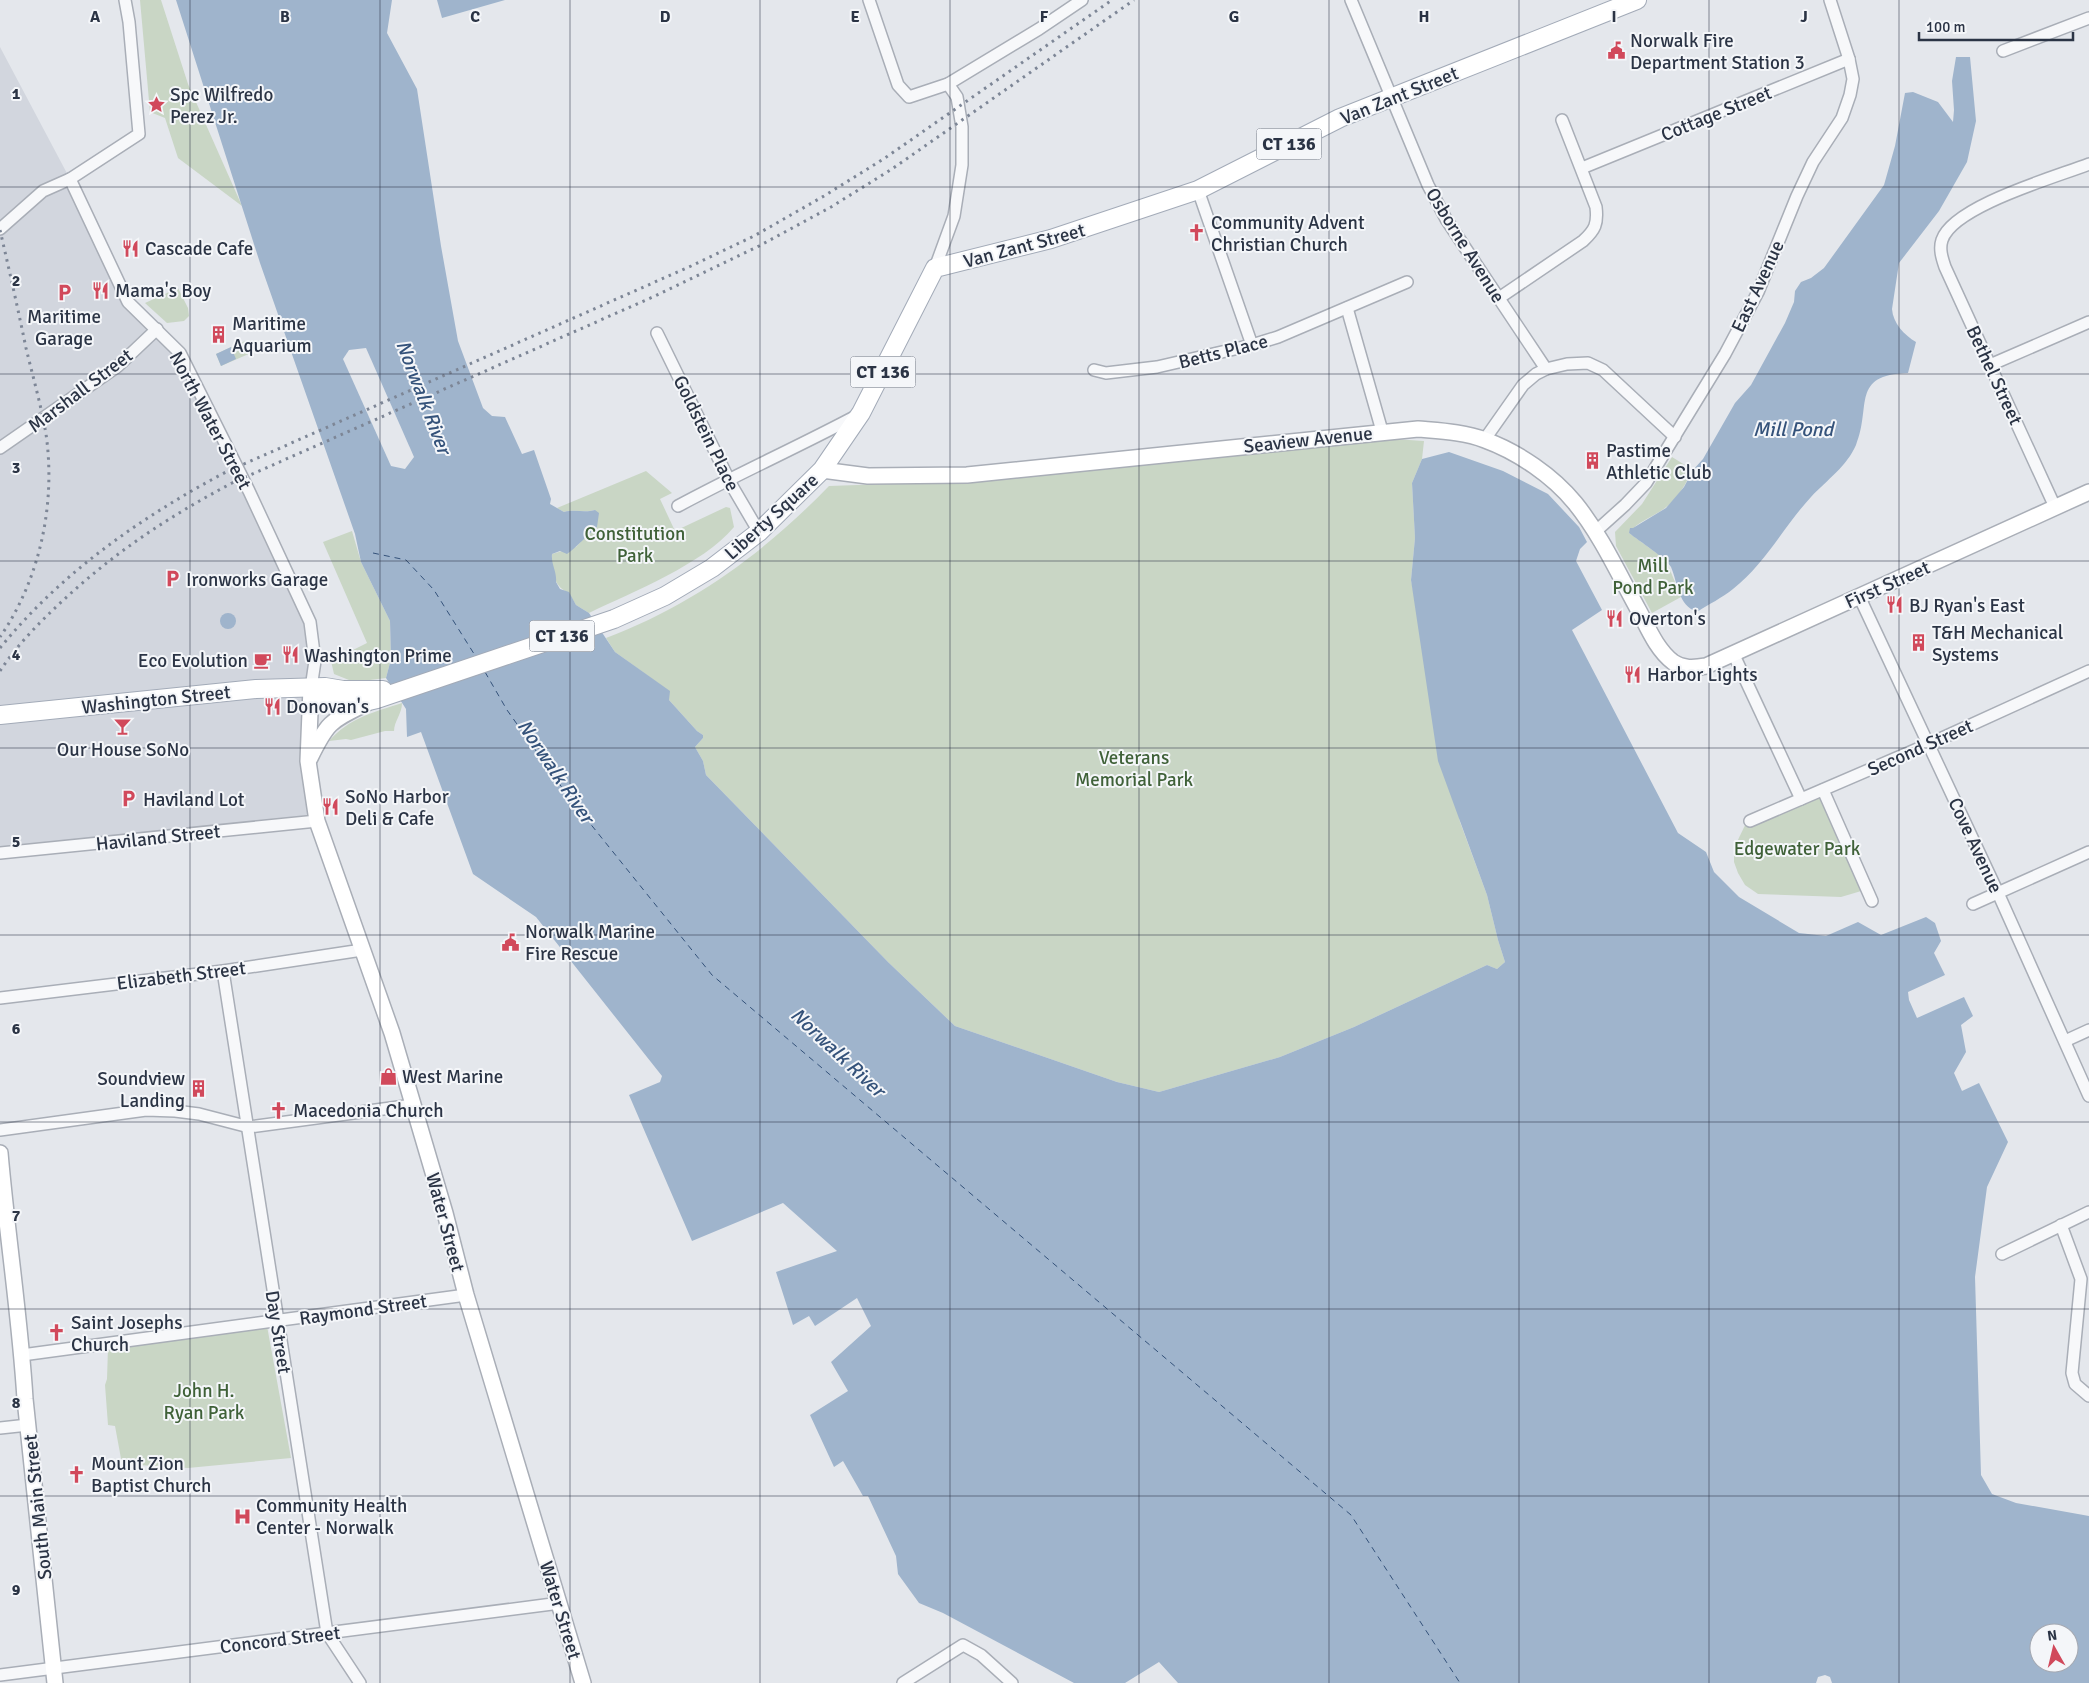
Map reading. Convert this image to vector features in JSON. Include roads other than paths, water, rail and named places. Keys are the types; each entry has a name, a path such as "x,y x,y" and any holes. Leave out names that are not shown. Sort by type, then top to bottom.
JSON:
{"main road":[{"name":"Van Zant Street","path":"935,268 1051,239 1198,190 1340,118 1637,0"},
{"name":"CT 136","path":"822,470 861,413 935,268"},
{"name":"Seaview Avenue","path":"822,470 868,476 967,475 1382,431 1418,429 1448,431 1484,440 1518,456 1550,479 1575,502 1595,532 1664,654 1683,667"},
{"name":"Liberty Square","path":"394,691 614,619 665,596 712,568 759,532 822,470"},
{"name":"First Street","path":"1683,667 1706,666 2089,492"},
{"name":"Washington Street","path":"0,715 256,689 311,688 394,691"},
{"path":"311,688 323,699 336,702 361,703 377,698"},
{"name":"Water Street","path":"311,688 308,761 317,821 392,1033 445,1213 466,1295 583,1683"},
{"name":"CT 136","path":"308,761 323,732 333,721 394,691"},
{"name":"South Main Street","path":"0,1153 6,1224 22,1355 56,1679"}],"street":[{"path":"0,229 43,191 70,179 139,134 129,22 125,0"},
{"path":"869,0 898,85 908,97 948,84 1039,30 1081,0"},
{"name":"Osborne Avenue","path":"1351,0 1428,185 1446,219 1546,369"},
{"name":"East Avenue","path":"1595,532 1625,506 1646,483 1725,354 1758,292 1813,162 1842,118 1853,79 1849,59 1831,0"},
{"path":"2004,51 2089,18"},
{"name":"Cottage Street","path":"1582,168 1849,59"},
{"path":"935,268 954,216 962,165 962,127 957,97 948,84"},
{"path":"1499,298 1583,241 1594,230 1597,220 1596,207 1562,120"},
{"name":"Bethel Street","path":"2055,508 1945,266 1941,252 1941,241 1948,230 1968,212 2089,164"},
{"name":"North Water Street","path":"70,179 128,302 180,353 249,491 310,622 315,661 311,688"},
{"path":"1198,190 1252,346"},
{"name":"Betts Place","path":"1094,370 1106,373 1157,367 1252,346 1278,337 1407,282"},
{"path":"1346,308 1382,431"},
{"path":"1990,365 2089,322"},
{"name":"Marshall Street","path":"0,448 118,366 157,329"},
{"name":"Goldstein Place","path":"657,334 729,480 759,532"},
{"path":"1484,440 1523,385 1536,374 1546,369 1588,362 1603,370 1675,436"},
{"name":"Liberty Square","path":"678,506 861,413"},
{"name":"Cove Avenue","path":"1860,596 1998,893 2089,1096"},
{"path":"1733,653 1800,798"},
{"name":"Second Street","path":"1750,821 1929,744 2089,671"},
{"path":"1823,790 1872,902"},
{"name":"Haviland Street","path":"0,853 317,821"},
{"path":"1973,904 2089,852"},
{"name":"Elizabeth Street","path":"0,998 223,971 362,950"},
{"name":"Day Street","path":"223,971 327,1633 360,1683"},
{"path":"2065,1041 2089,1030"},
{"path":"0,1130 146,1110 175,1110 249,1127 413,1106"},
{"path":"2002,1254 2089,1212"},
{"path":"2062,1225 2080,1279 2072,1373 2075,1384 2089,1396"},
{"name":"Raymond Street","path":"22,1355 466,1295"},
{"path":"0,1428 28,1425"},
{"name":"Concord Street","path":"0,1674 56,1679 327,1633 560,1603"},
{"path":"903,1683 963,1645 981,1655 1012,1683"}],"water":[{"name":"Norwalk River","path":"176,0 392,0 387,33 417,89 441,246 458,341 483,408 492,416 505,417 522,454 534,450 551,499 550,504 564,512 595,510 599,513 597,527 575,548 567,554 560,551 552,554 556,582 560,589 569,592 576,605 589,613 615,652 670,691 669,700 697,731 703,735 703,738 695,747 703,761 706,775 888,962 955,1026 1117,1082 1159,1092 1280,1057 1354,1027 1487,965 1497,969 1505,962 1487,895 1438,761 1411,580 1415,538 1412,483 1422,459 1449,452 1503,471 1548,494 1579,527 1587,542 1580,549 1576,561 1602,610 1572,630 1678,833 1706,852 1714,872 1739,897 1799,933 1826,936 1858,922 1881,935 1926,917 1935,923 1941,941 1934,953 1945,975 1908,992 1909,1000 1917,1018 1964,997 1973,1016 1961,1025 1966,1052 1954,1073 1962,1091 1979,1083 2008,1142 1987,1187 1975,1277 1981,1475 1992,1494 2016,1503 2089,1516 2089,1683 1832,1683 1830,1677 1825,1675 1818,1677 1816,1683 1178,1683 1159,1662 1125,1683 1074,1683 943,1613 919,1603 898,1574 896,1556 868,1496 863,1496 843,1461 834,1467 810,1415 848,1391 831,1362 871,1326 857,1298 815,1326 809,1316 793,1325 776,1272 837,1251 783,1203 692,1241 629,1095 660,1082 662,1076 536,917 473,874 421,732 407,737 406,709 386,678 391,659 390,621 361,562 355,534 260,263"},
{"path":"437,0 505,0 442,18"},
{"name":"Mill Pond","path":"1956,57 1970,57 1976,121 1967,162 1939,211 1899,263 1892,309 1894,319 1900,328 1916,342 1908,373 1890,375 1870,386 1866,395 1856,445 1847,460 1801,508 1755,568 1729,592 1697,612 1691,609 1682,599 1668,563 1629,533 1630,528 1666,508 1684,487 1693,470 1703,459 1735,403 1751,385 1785,323 1794,302 1795,291 1801,282 1811,278 1824,268 1884,185 1895,146 1905,93 1913,92 1938,102 1953,122 1952,81"},
{"path":"231,347 236,359 221,366 216,354"},
{"path":"225,613 231,613 236,618 234,627 225,629 220,624 220,618"}],"railway":[{"path":"0,648 49,595 76,571 133,528 194,489 226,472 691,266 754,236 885,158 1112,0"},
{"path":"0,671 33,630 75,589 139,539 184,510 232,483 655,296 759,246 831,207 892,169 1134,0"},
{"path":"0,230 44,423 49,460 46,514 35,566 14,614 0,637"}],"place":[{"name":"Norwalk Fire Department Station 3","path":"1616,51"},
{"name":"Spc Wilfredo Perez Jr.","path":"156,105"},
{"name":"Community Advent Christian Church","path":"1197,233"},
{"name":"Cascade Cafe","path":"131,248"},
{"name":"Mama's Boy","path":"101,290"},
{"name":"Maritime Garage","path":"64,293"},
{"name":"Maritime Aquarium","path":"218,334"},
{"name":"Pastime Athletic Club","path":"1592,461"},
{"name":"Ironworks Garage","path":"172,579"},
{"name":"BJ Ryan's East","path":"1895,605"},
{"name":"Overton's","path":"1615,618"},
{"name":"T&H Mechanical Systems","path":"1918,643"},
{"name":"Washington Prime","path":"290,655"},
{"name":"Eco Evolution","path":"262,660"},
{"name":"Harbor Lights","path":"1633,674"},
{"name":"Donovan's","path":"272,706"},
{"name":"Our House SoNo","path":"123,726"},
{"name":"Haviland Lot","path":"129,799"},
{"name":"SoNo Harbor Deli & Cafe","path":"331,807"},
{"name":"Norwalk Marine Fire Rescue","path":"511,942"},
{"name":"West Marine","path":"388,1076"},
{"name":"Soundview Landing","path":"199,1089"},
{"name":"Macedonia Church","path":"279,1110"},
{"name":"Saint Josephs Church","path":"57,1333"},
{"name":"Mount Zion Baptist Church","path":"77,1474"},
{"name":"Community Health Center - Norwalk","path":"242,1516"}],"park label":[{"name":"Constitution Park","path":"635,544"},
{"name":"Mill Pond Park","path":"1653,576"},
{"name":"Veterans Memorial Park","path":"1134,768"},
{"name":"Edgewater Park","path":"1797,848"},
{"name":"John H. Ryan Park","path":"204,1401"}]}
